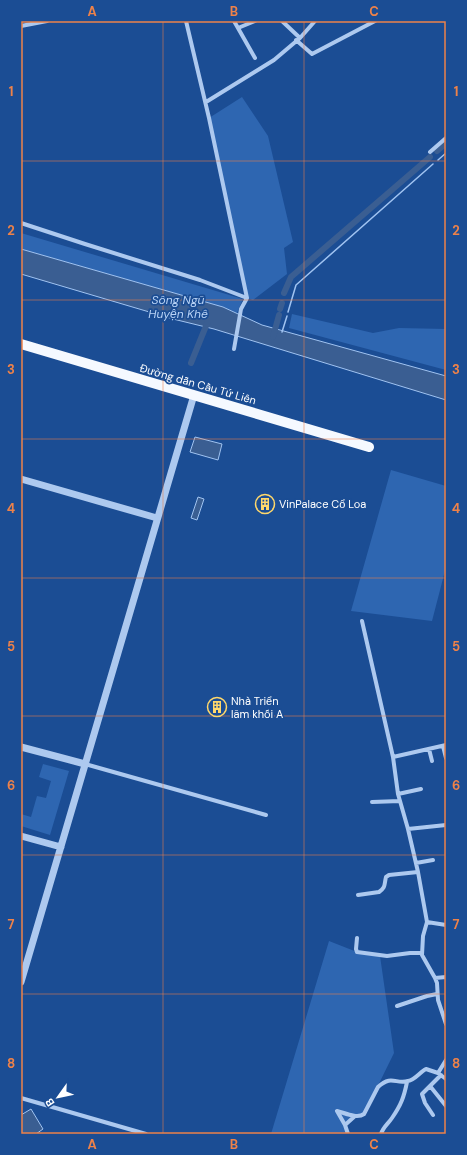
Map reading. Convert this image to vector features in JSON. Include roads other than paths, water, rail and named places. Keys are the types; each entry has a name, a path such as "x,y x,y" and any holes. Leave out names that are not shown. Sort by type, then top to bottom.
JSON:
{"main road":[{"name":"Đường dẫn Cầu Tứ Liên","path":"21,344 369,447"}],"street":[{"path":"21,26 33,22 47,21"},
{"path":"186,21 206,102 247,298 241,309 234,350"},
{"path":"234,21 255,58"},
{"path":"238,28 255,21"},
{"path":"282,21 312,54 375,21"},
{"path":"206,102 274,60 298,39 315,21"},
{"path":"430,152 446,138"},
{"path":"21,223 200,280 247,298"},
{"path":"21,982 194,395"},
{"path":"21,479 157,518"},
{"path":"362,621 393,757 398,794 418,872 427,922 423,936 421,953 437,983 439,1005 446,1022"},
{"path":"393,757 444,745 446,758"},
{"path":"21,747 266,815"},
{"path":"429,749 432,761"},
{"path":"398,794 421,790"},
{"path":"372,802 400,801"},
{"path":"408,829 446,825"},
{"path":"21,836 60,847"},
{"path":"416,863 433,860"},
{"path":"358,895 379,892 386,884 386,877 389,875 418,872"},
{"path":"427,922 446,926"},
{"path":"357,938 357,952 387,956 421,953"},
{"path":"435,978 446,977"},
{"path":"398,1006 437,994"},
{"path":"433,1115 425,1103 422,1094 439,1074 446,1060"},
{"path":"348,1134 337,1111 355,1116 361,1116 364,1114 378,1087 382,1084 392,1080 410,1081 426,1069 439,1074 446,1079"},
{"path":"381,1134 383,1128 391,1120 403,1101 407,1082"},
{"path":"430,1086 446,1106"},
{"path":"21,1098 146,1134"},
{"path":"345,1125 355,1116"}],"water":[{"name":"Sông Ngũ Huyện Khê","path":"21,249 223,307 262,325 446,376 446,400 214,329 173,319 21,274"},
{"path":"195,437 222,444 218,460 190,452"},
{"path":"198,497 204,499 197,520 191,518"},
{"path":"31,1109 43,1129 36,1134 21,1134 21,1115"}],"waterway":[{"path":"437,151 446,143"},
{"path":"438,160 446,153"},
{"path":"284,293 291,277 430,157"},
{"path":"288,312 296,285 433,164"},
{"path":"280,309 282,303"},
{"path":"273,337 279,315"},
{"path":"282,332 287,316"},
{"path":"191,363 208,321"}],"place":[{"name":"VinPalace Cổ Loa","path":"265,504"},
{"name":"Nhà Triển lãm khối A","path":"217,707"}]}
